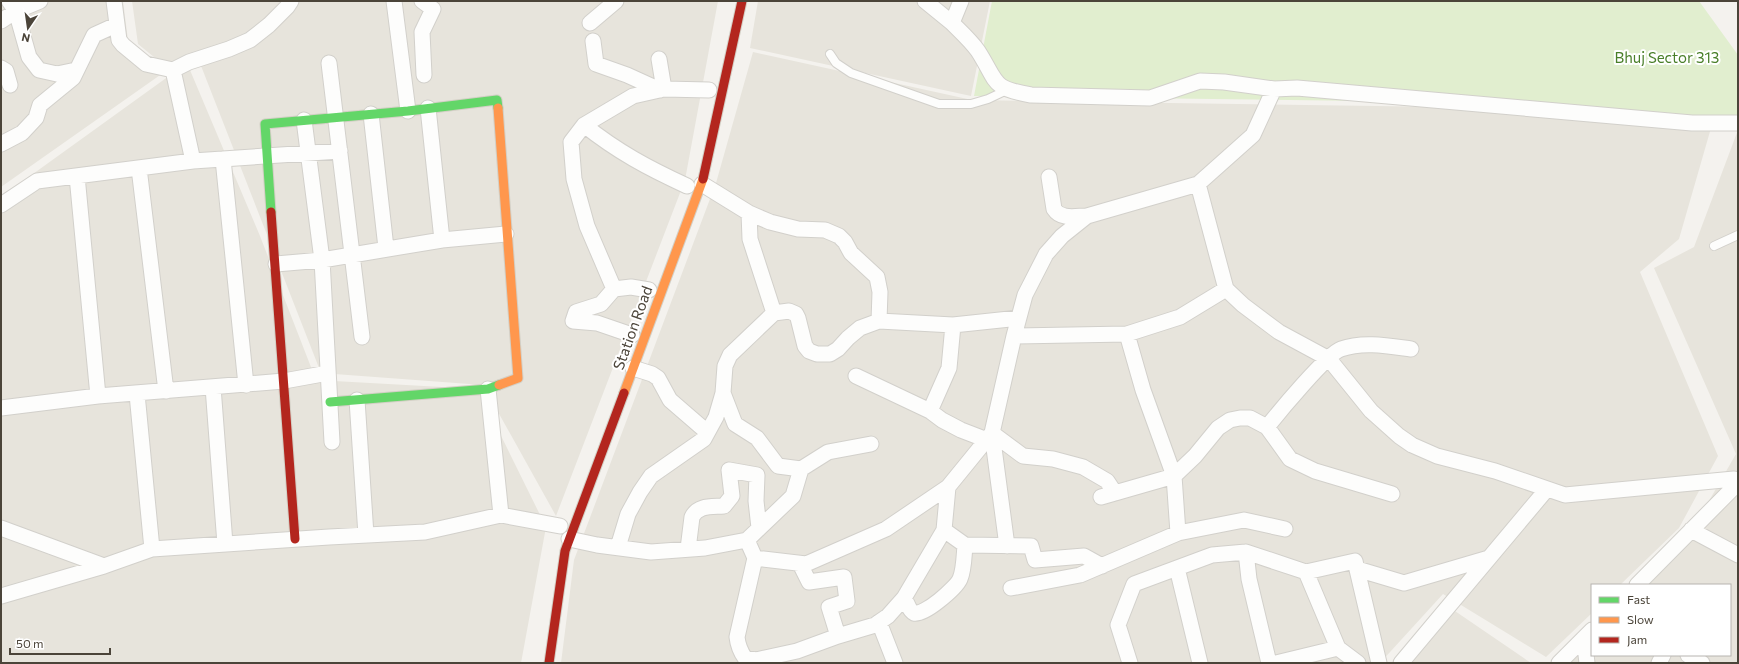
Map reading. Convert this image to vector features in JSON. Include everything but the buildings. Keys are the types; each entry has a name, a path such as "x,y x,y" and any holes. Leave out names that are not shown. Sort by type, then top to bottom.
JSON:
{"street":[{"path":"1,21 13,6 40,1"},
{"path":"114,1 116,25 119,40 122,45 146,64 173,70 189,62 229,49 250,40 269,25 291,1"},
{"path":"394,1 408,111"},
{"path":"422,1 433,9 422,32 424,75"},
{"path":"590,23 616,1"},
{"name":"Station Road","path":"548,663 565,551 563,529 633,368 691,186 742,1"},
{"path":"926,1 952,23 977,50 997,84 1007,90 1031,95 1150,98 1200,81 1224,82 1274,89 1297,88 1692,123 1738,123"},
{"path":"952,23 961,1"},
{"path":"13,6 29,57 39,70 57,74 76,70"},
{"path":"1,144 22,133 36,118 40,105 67,84 94,35 116,25"},
{"path":"592,41 596,64 662,90"},
{"path":"659,59 662,90"},
{"path":"329,63 362,337"},
{"path":"1,68 6,71 10,85"},
{"path":"173,70 193,161"},
{"path":"1049,177 1054,209 1056,213 1063,216 1087,216 1198,184 1253,135 1274,89"},
{"path":"614,289 587,226 574,179 571,142 584,125 633,96 662,90 709,90"},
{"path":"295,539 265,124 408,111 497,100 518,378 488,389 330,402"},
{"path":"428,108 442,240"},
{"path":"371,114 386,248"},
{"path":"304,120 322,260 332,442"},
{"path":"584,125 605,142 632,159 749,213 781,226 798,229 824,230 839,236 845,242 851,253 877,278 880,292 879,321"},
{"path":"1,205 37,181 193,161 340,151"},
{"path":"223,159 246,384"},
{"path":"139,168 166,391"},
{"path":"77,176 98,396"},
{"path":"1198,184 1226,289 1243,306 1279,332 1329,359 1371,411 1412,446 1437,456 1495,471 1565,495 1734,479 1738,482 1637,584"},
{"path":"749,213 750,239 774,312"},
{"path":"1006,546 989,437 1025,294 1046,254 1062,236 1087,216"},
{"path":"276,264 322,260 386,248 442,240 506,234"},
{"path":"632,335 597,323 573,321 576,312 601,304 614,289 632,287 649,290"},
{"path":"1014,336 1128,334 1180,317 1226,289"},
{"path":"618,547 628,514 651,476 704,438 716,417 722,393 725,366 730,355 774,312 789,311 796,314 805,346 809,351 817,354 830,354 838,349 860,328 879,321 954,325 1019,318"},
{"path":"930,411 949,368 954,325"},
{"path":"1128,334 1143,390 1174,476 1178,533"},
{"path":"1267,427 1340,349 1356,345 1411,349"},
{"path":"633,368 652,374 658,378 670,400 707,432"},
{"path":"1,408 98,396 284,381 328,373"},
{"path":"856,376 930,411 942,420 961,430 989,437 1023,456 1053,459 1083,467 1107,481 1108,495 1174,476 1195,456 1218,428 1230,420 1240,418 1250,418 1267,427 1290,459 1315,471 1392,494"},
{"path":"213,387 225,544"},
{"path":"488,389 501,515"},
{"path":"722,393 735,424 757,438 778,466 801,469 828,452 871,444"},
{"path":"137,394 152,549"},
{"path":"358,400 366,535"},
{"path":"755,558 806,564 886,529 948,487 989,437"},
{"path":"1,596 104,566 152,549 425,532 501,515 563,529 618,547 651,552 705,548 746,540 793,496 801,469"},
{"path":"688,549 692,517 694,513 702,507 724,506 732,496 729,470 757,475 756,501 760,528"},
{"path":"746,540 755,558 737,637 738,645 746,658 756,660 797,651 879,622 888,616 904,598 944,530 948,487"},
{"path":"1401,663 1547,489"},
{"path":"1011,588 1080,575 1178,533 1244,520 1285,530"},
{"path":"1,528 104,566"},
{"path":"944,530 965,545 1031,546 1035,560 1084,556 1102,566"},
{"path":"1691,530 1738,555"},
{"path":"904,598 911,611 916,613 923,612 940,600 956,586 961,578 965,545"},
{"path":"1246,552 1249,579 1269,663"},
{"path":"1130,663 1118,625 1134,584 1212,554 1246,552 1306,572 1355,561 1379,663"},
{"path":"1357,569 1404,583 1489,558"},
{"path":"800,564 809,582 844,577 847,601 829,607 838,636"},
{"path":"1177,568 1200,663"},
{"path":"1306,572 1338,648 1358,663"},
{"path":"879,622 895,663"},
{"path":"1559,663 1588,634"},
{"path":"1587,663 1588,634"},
{"path":"1276,663 1338,648"},
{"path":"1690,656 1702,663"}],"lane":[{"path":"830,54 836,63 851,73 939,104 972,104 988,99 1007,90"},
{"path":"1714,246 1738,235"}],"shaded area":[{"path":"1,1 123,1 129,48 163,73 1,187"},
{"path":"132,1 718,1 685,180 556,516 483,385 321,373 196,53 165,66 138,44"},
{"path":"758,1 990,1 971,96 750,48"},
{"path":"753,52 972,100 1447,107 1711,128 1679,239 1640,272 1718,456 1679,528 1621,584 1591,584 1591,614 1546,657 1443,594 1380,663 561,663 574,560 716,183"},
{"path":"187,63 260,236 316,380 478,389 546,527 521,663 1,663 1,197"},
{"path":"1738,130 1738,663 1557,663 1591,631 1591,656 1731,656 1731,584 1640,584 1687,539 1736,454 1654,268 1694,247"},
{"path":"1452,609 1531,663 1399,663"}],"green space":[{"name":"Bhuj Sector 313","path":"992,1 1699,1 1738,55 1738,120 1444,102 974,96"}],"traffic: fast":[{"path":"271,212 265,124 408,111 497,100 498,108"},
{"path":"330,402 488,389 499,385"}],"traffic: slow":[{"path":"498,108 518,378 499,385"},
{"path":"624,393 703,179"}],"traffic: jam":[{"path":"703,179 742,1"},
{"path":"271,212 295,539"},
{"path":"549,663 565,551 624,393"}]}
